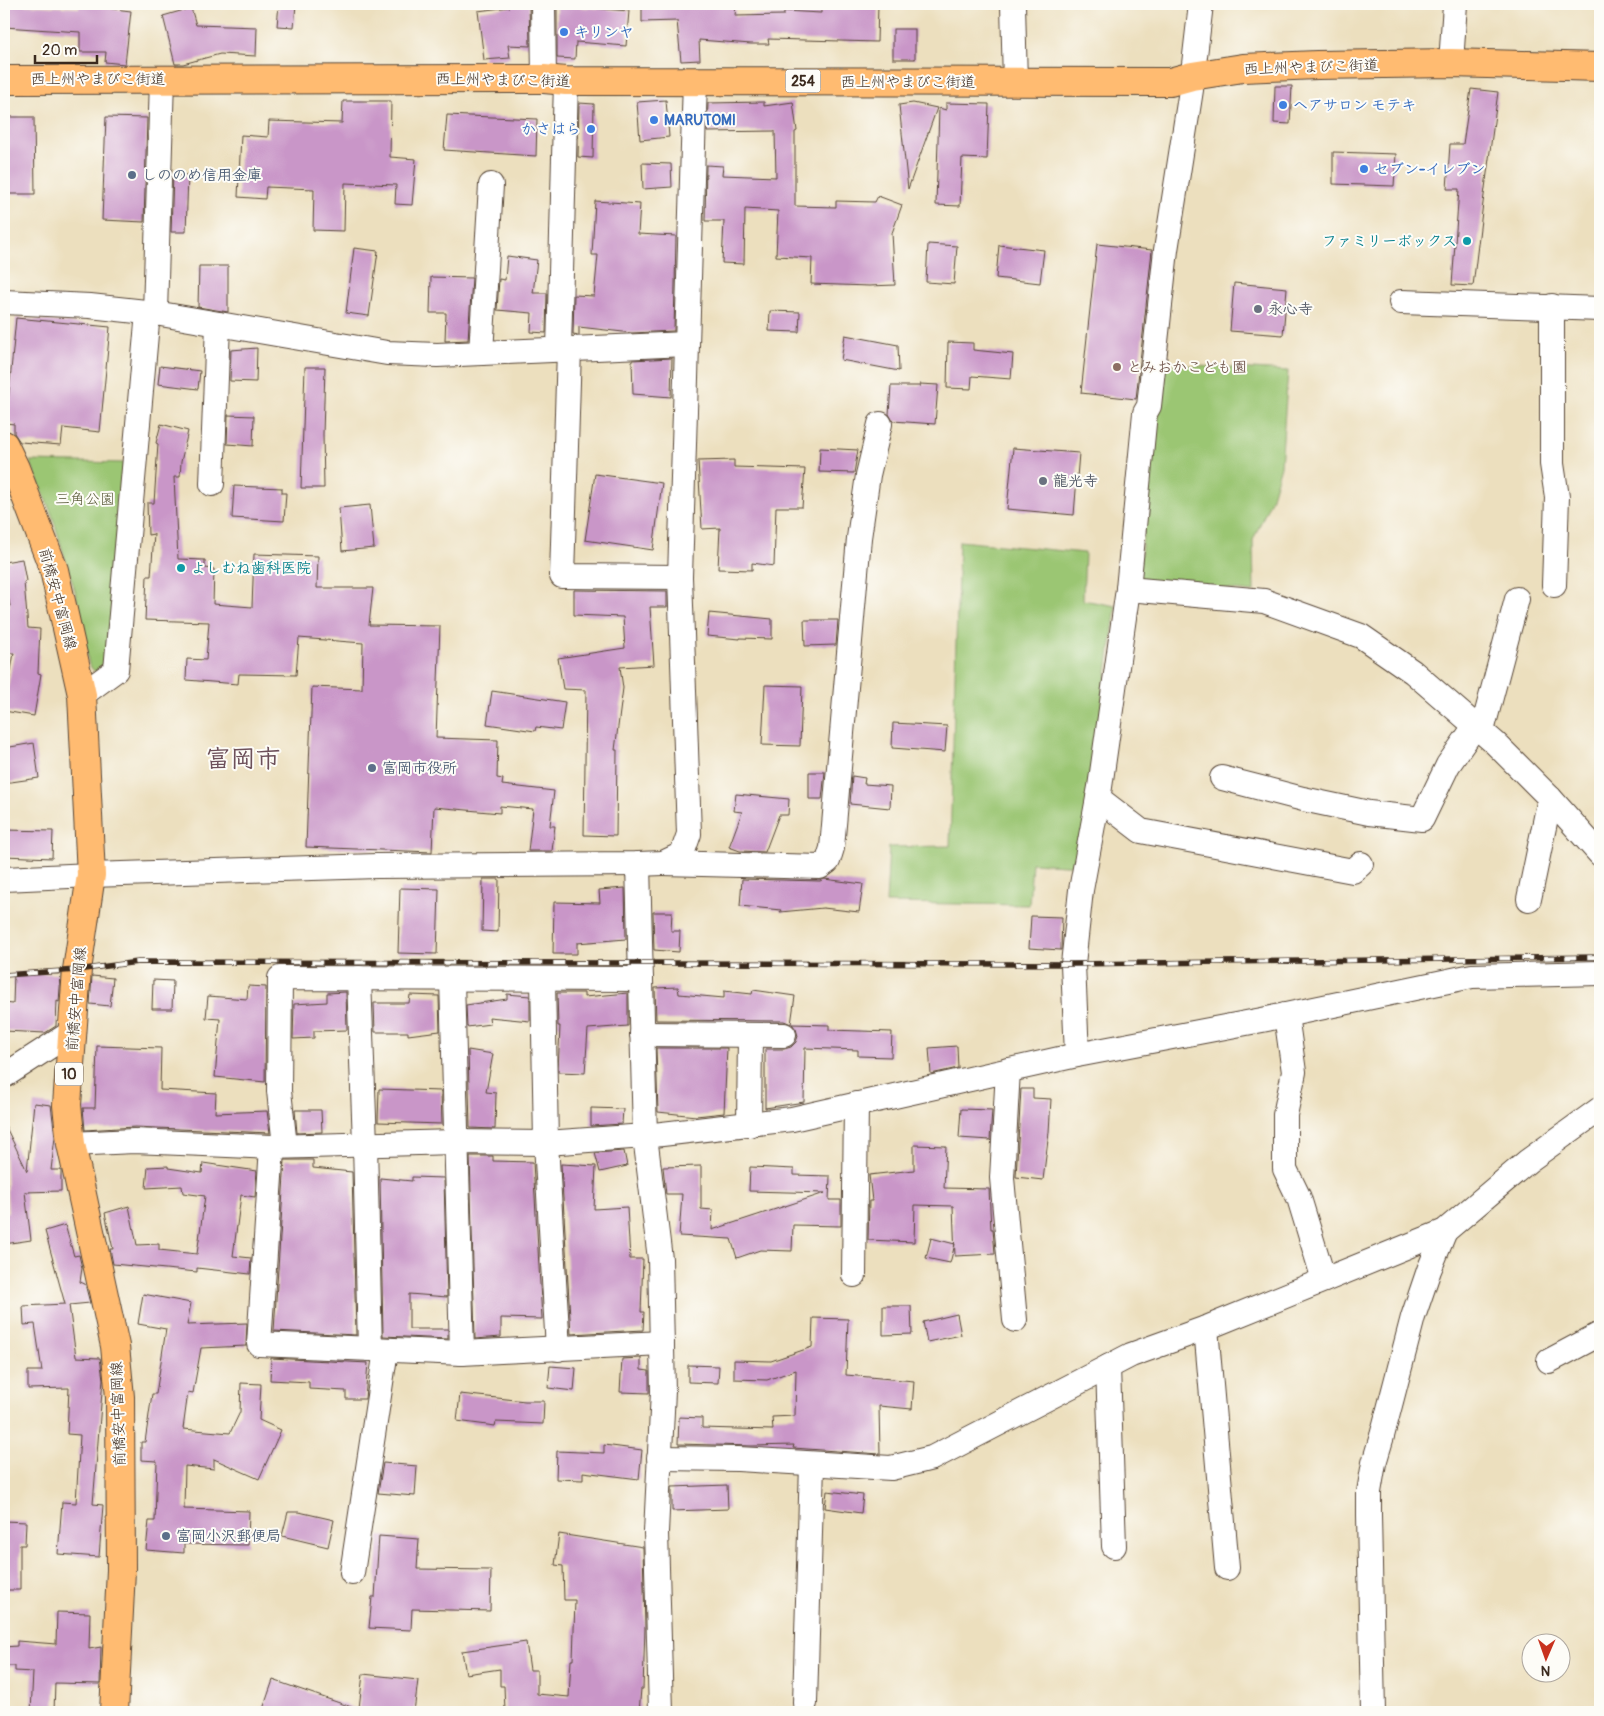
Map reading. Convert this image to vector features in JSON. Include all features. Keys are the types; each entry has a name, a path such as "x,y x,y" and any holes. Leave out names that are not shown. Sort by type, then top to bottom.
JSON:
{"main road":[{"name":"西上州やまびこ街道","path":"4,80 1170,82 1192,76 1243,68 1327,65 1451,63 1600,67"},
{"name":"前橋安中富岡線","path":"4,445 15,468 54,570 82,695 92,875 77,970 67,1105 71,1144 115,1346 120,1397 121,1570 114,1712"}],"street":[{"path":"543,4 555,80 564,349 562,576 680,577"},
{"path":"1013,4 1015,83"},
{"path":"1076,1055 1073,964 1081,890 1098,798 1128,589 1145,413 1149,406 1166,250 1201,4"},
{"path":"1451,63 1454,4"},
{"path":"82,695 116,670 151,312 162,79"},
{"path":"663,863 682,854 689,834 680,577 695,80"},
{"path":"481,353 491,186"},
{"path":"4,302 90,306 151,312 388,353 481,353 686,344"},
{"path":"1401,302 1600,309"},
{"path":"1552,306 1552,464 1557,497 1554,585"},
{"path":"212,484 218,324"},
{"path":"4,879 377,866 663,863 820,867 828,861 832,848 859,538 868,475 880,424"},
{"path":"1128,589 1264,601 1361,636 1413,672 1479,728 1550,798 1600,854"},
{"path":"1222,778 1303,799 1369,813 1422,819 1448,765 1479,728 1517,599"},
{"path":"1098,798 1140,831 1353,871 1361,864"},
{"path":"1529,899 1550,798"},
{"path":"638,864 645,1136 660,1259 663,1391 656,1532 661,1712"},
{"path":"71,1144 134,1141 278,1146 455,1142 546,1143 645,1136 749,1125 792,1120 1076,1055 1286,1015 1472,976 1600,973"},
{"path":"641,979 280,978 278,1146 259,1344 462,1353 662,1343"},
{"path":"352,1572 378,1349 365,1144 359,978"},
{"path":"452,979 462,1353"},
{"path":"543,979 546,1143 558,1348"},
{"path":"1286,1015 1294,1072 1285,1115 1285,1169 1299,1198 1324,1280"},
{"path":"4,1076 72,1032"},
{"path":"642,1034 784,1035"},
{"path":"749,1125 750,1035"},
{"path":"1008,1070 1002,1178 1015,1320"},
{"path":"854,1275 856,1104"},
{"path":"659,1458 738,1459 891,1468 932,1458 1131,1354 1206,1328 1445,1231 1528,1161 1600,1109"},
{"path":"1373,1712 1369,1492 1374,1463 1413,1317 1428,1270 1445,1231"},
{"path":"1206,1328 1227,1568"},
{"path":"1549,1361 1600,1334"},
{"path":"1108,1367 1114,1546"},
{"path":"804,1703 812,1464"}],"green space":[{"path":"1162,364 1288,371 1281,466 1271,500 1253,540 1254,592 1138,581"},
{"name":"三角公園","path":"30,461 125,463 111,660 95,672 89,665 75,591 52,515"},
{"path":"959,541 1085,553 1083,600 1116,606 1081,866 1032,863 1029,905 886,903 889,847 950,846"}],"building":[{"path":"4,4 79,8 79,4 106,4 106,8 131,11 125,64 105,62 106,52 80,52 80,32 4,27"},
{"path":"279,4 296,4 294,27 277,26"},
{"path":"509,4 529,4 530,46 508,45 510,58 484,60 478,11 509,7"},
{"path":"557,4 578,4 578,7 629,11 626,46 576,42 575,59 557,58"},
{"path":"642,4 736,4 735,16 784,15 784,11 821,13 821,4 878,4 877,42 768,39 769,44 751,44 699,40 700,60 681,61 677,21 642,22"},
{"path":"191,8 196,25 257,27 256,56 220,54 183,64 175,64 163,16"},
{"path":"893,29 915,29 915,59 893,59"},
{"name":"ヘアサロン モテキ","path":"1275,86 1292,86 1290,124 1274,123"},
{"path":"1471,89 1498,92 1473,286 1452,285 1459,189 1447,189 1450,144 1463,144"},
{"path":"666,100 669,137 640,140 637,102"},
{"path":"343,101 391,101 390,157 416,159 412,205 395,204 396,185 345,183 344,231 313,230 314,189 266,187 265,199 238,197 241,135 268,137 269,121 342,123"},
{"path":"764,102 764,106 793,102 797,131 795,132 795,206 836,207 836,201 875,202 878,196 902,205 892,233 895,285 811,284 812,258 776,256 778,211 745,209 744,264 722,263 724,221 705,221 706,165 723,166 722,175 776,177 775,131 707,132 708,103"},
{"path":"579,103 594,104 593,158 578,157"},
{"path":"913,103 937,108 908,189 899,105"},
{"path":"946,103 989,104 987,159 962,158 960,206 936,205 939,108 946,110"},
{"path":"447,115 537,119 536,156 444,150"},
{"path":"4,117 34,117 35,194 4,194"},
{"path":"106,117 147,118 144,222 102,220"},
{"name":"セブン-イレブン","path":"1333,152 1396,154 1394,186 1333,184"},
{"path":"642,163 671,164 672,187 643,189"},
{"path":"173,175 188,175 186,232 171,232"},
{"path":"595,201 640,204 638,234 676,236 674,331 632,333 579,327 579,335 573,334 574,295 594,296 598,255 592,255"},
{"path":"928,244 957,246 954,284 926,282"},
{"path":"1097,244 1152,250 1136,399 1081,393"},
{"path":"999,245 1044,250 1040,283 996,278"},
{"path":"354,248 378,251 369,316 346,313"},
{"path":"507,256 537,260 533,293 547,293 546,333 531,332 532,313 497,310 499,279 505,280"},
{"path":"199,266 228,266 228,312 198,307"},
{"path":"431,277 472,278 468,340 445,341 446,313 430,313"},
{"name":"永心寺","path":"1234,283 1287,288 1283,335 1230,331"},
{"path":"770,311 800,312 799,332 769,331"},
{"path":"16,318 110,327 100,432 63,428 61,445 20,442 14,433 14,424 6,423"},
{"path":"845,335 898,345 899,371 841,360"},
{"path":"948,342 973,343 973,350 1013,354 1011,379 972,376 971,389 947,388"},
{"path":"257,348 256,382 230,381 231,350"},
{"path":"672,358 671,397 633,394 632,360"},
{"path":"160,366 200,371 198,389 158,384"},
{"path":"305,367 325,367 324,488 301,488"},
{"path":"920,384 938,385 935,424 893,421 889,414 891,386 920,386"},
{"path":"228,415 254,416 253,446 227,444"},
{"name":"富岡市役所","path":"161,424 188,431 181,462 180,477 174,477 178,559 205,560 205,568 214,569 213,604 252,607 254,554 318,556 317,588 373,588 369,625 440,626 436,738 498,740 497,778 503,779 502,785 554,791 550,826 555,826 552,851 528,851 533,809 500,806 500,813 434,807 432,852 306,847 312,687 362,689 363,643 299,638 296,675 239,674 238,684 186,680 187,659 206,660 209,622 145,620 147,576 151,576 154,534 148,535 147,503 154,503 158,444 156,443"},
{"path":"820,448 858,450 854,473 819,472"},
{"name":"龍光寺","path":"1013,448 1079,453 1074,515 1007,509"},
{"path":"734,460 734,467 805,469 802,507 776,507 774,566 752,563 752,570 718,569 720,528 702,529 698,461"},
{"path":"595,474 662,483 653,550 585,540"},
{"path":"234,486 282,488 282,493 286,493 284,521 232,518"},
{"path":"370,505 374,548 342,551 339,508"},
{"path":"22,559 26,581 24,582 28,628 40,629 38,673 41,674 34,716 4,711 4,687 8,687 14,653 7,653 8,630 4,631 4,607 10,606 4,575 4,562"},
{"path":"574,590 667,591 667,607 650,607 654,665 620,667 623,688 615,750 617,750 616,836 584,835 586,690 563,689 558,658 625,648 623,617 574,615"},
{"path":"709,613 772,619 772,639 707,636"},
{"path":"804,620 838,620 836,645 805,646"},
{"path":"765,685 802,686 800,746 762,745"},
{"path":"492,691 565,702 561,730 536,727 535,731 487,724"},
{"path":"893,723 947,726 945,752 892,748"},
{"path":"34,743 39,778 4,783 4,748"},
{"path":"809,772 825,772 822,799 809,799"},
{"path":"852,776 865,778 864,784 891,786 890,808 850,804"},
{"path":"736,794 789,799 788,815 779,815 765,852 740,851 729,847 742,812 734,811"},
{"path":"4,830 53,831 52,858 4,856"},
{"path":"483,879 499,879 498,932 482,931"},
{"path":"742,879 820,881 824,879 863,884 859,912 823,908 780,912 781,910 740,906"},
{"path":"400,888 439,889 437,954 398,953"},
{"path":"625,888 626,939 577,943 577,954 553,954 554,902 600,903 599,890"},
{"path":"653,912 672,912 671,931 680,931 679,952 654,950"},
{"path":"1031,916 1062,917 1061,950 1029,948"},
{"path":"14,973 61,974 56,1026 45,1033 4,1031 4,1003 13,1004"},
{"path":"92,976 113,978 110,1006 90,1004"},
{"path":"153,980 173,981 172,1009 152,1009"},
{"path":"248,986 266,987 265,1082 215,1077 220,1019 206,1018 208,996 247,999"},
{"path":"678,987 679,994 724,998 724,991 752,994 753,990 795,996 791,1024 784,1021 656,1020 655,988"},
{"path":"346,992 347,1030 314,1031 314,1038 293,1039 294,1004 327,1002 327,993"},
{"path":"557,993 584,993 584,997 628,993 628,1026 588,1029 585,1073 558,1072 560,1026 558,1026"},
{"path":"507,994 530,996 530,1021 489,1017 490,1024 467,1027 466,1005 507,999"},
{"path":"410,995 439,996 440,1031 408,1035 408,1032 375,1032 374,1003 409,1003"},
{"path":"792,1024 829,1025 829,1030 892,1032 891,1057 858,1056 858,1050 805,1048 804,1102 765,1108 765,1049 791,1047 796,1042 798,1036"},
{"path":"97,1046 161,1048 160,1090 216,1093 215,1113 267,1111 270,1133 135,1127 85,1130 83,1108 95,1108"},
{"path":"957,1046 958,1068 931,1074 929,1048"},
{"path":"656,1048 727,1048 724,1113 696,1116 658,1112"},
{"path":"468,1050 493,1054 486,1092 496,1093 495,1129 470,1128"},
{"path":"379,1089 441,1091 442,1124 378,1122"},
{"path":"1021,1089 1033,1089 1033,1098 1051,1099 1043,1180 1016,1177"},
{"path":"34,1103 51,1105 55,1137 51,1170 61,1170 61,1191 25,1192 31,1240 4,1244 4,1213 8,1212 4,1123 27,1171"},
{"path":"591,1108 623,1109 622,1124 591,1126"},
{"path":"961,1109 992,1110 990,1140 959,1138"},
{"path":"295,1110 321,1110 322,1132 297,1133"},
{"path":"914,1145 946,1146 944,1188 989,1189 991,1229 993,1229 995,1254 955,1256 953,1206 915,1205 914,1242 868,1240 869,1201 872,1201 869,1175 914,1170"},
{"path":"624,1151 627,1166 600,1172 595,1153"},
{"path":"470,1156 493,1156 493,1161 533,1162 542,1319 501,1318 501,1337 475,1339"},
{"path":"285,1160 313,1160 313,1168 352,1172 356,1335 274,1331"},
{"path":"203,1163 257,1171 255,1197 241,1195 233,1256 251,1258 250,1274 197,1268 197,1272 113,1264 110,1249 113,1249 105,1213 129,1206 137,1245 159,1244 159,1250 197,1254 205,1196 183,1193 182,1186 146,1188 148,1167 168,1166 168,1168 202,1173"},
{"path":"561,1164 596,1166 594,1209 627,1207 630,1259 643,1259 641,1312 644,1312 643,1330 571,1334"},
{"path":"701,1166 701,1209 713,1210 712,1230 825,1193 749,1191 750,1167 794,1169 794,1175 830,1176 829,1200 841,1200 841,1226 793,1225 792,1251 760,1250 737,1258 731,1239 679,1236 682,1194 666,1194 663,1167"},
{"path":"412,1177 444,1178 447,1297 409,1294 409,1329 448,1329 448,1339 383,1336 380,1178 412,1181"},
{"path":"65,1225 74,1256 79,1255 82,1268 80,1282 85,1284 90,1303 69,1305 76,1357 100,1358 103,1379 93,1504 103,1505 99,1557 58,1554 62,1502 76,1503 80,1435 67,1434 69,1388 28,1389 28,1371 42,1371 35,1324 24,1325 23,1306 65,1304 45,1231"},
{"path":"931,1238 955,1244 950,1263 926,1258"},
{"path":"143,1294 191,1303 187,1325 247,1323 246,1346 201,1348 193,1393 188,1392 183,1429 230,1433 240,1412 241,1383 261,1384 259,1420 281,1430 259,1479 214,1459 214,1469 185,1466 184,1509 249,1511 248,1545 184,1544 184,1553 146,1550 149,1521 155,1521 157,1461 141,1460 141,1442 145,1442 152,1394 156,1394 166,1329 138,1324"},
{"path":"883,1306 911,1306 912,1334 883,1335"},
{"path":"957,1314 961,1335 927,1342 923,1322"},
{"path":"813,1318 848,1319 846,1375 914,1381 912,1409 879,1406 880,1454 793,1448 794,1445 678,1444 679,1417 702,1418 702,1428 773,1430 772,1417 795,1416 796,1370 767,1380 734,1379 734,1360 771,1361 812,1347"},
{"path":"271,1358 368,1363 365,1399 346,1399 346,1391 309,1389 309,1382 270,1380"},
{"path":"641,1358 641,1370 649,1371 649,1393 620,1392 622,1359"},
{"path":"688,1365 719,1366 718,1383 688,1382"},
{"path":"550,1366 576,1368 574,1391 548,1388"},
{"path":"460,1394 525,1401 544,1401 543,1424 496,1422 495,1426 457,1421"},
{"path":"604,1445 642,1450 639,1479 583,1472 583,1480 556,1479 557,1451 604,1453"},
{"path":"383,1463 417,1466 415,1496 378,1493"},
{"path":"727,1485 728,1509 672,1511 672,1487"},
{"path":"827,1491 863,1495 861,1513 825,1508"},
{"path":"288,1512 299,1512 334,1520 328,1547 282,1536"},
{"path":"4,1521 26,1522 25,1545 20,1545 20,1590 4,1590"},
{"path":"559,1534 643,1547 645,1627 643,1689 641,1689 639,1712 551,1712 552,1709 505,1711 504,1686 500,1686 500,1669 466,1674 462,1651 526,1642 530,1670 537,1670 537,1694 569,1697 571,1660 573,1660 575,1600 564,1600 563,1566 555,1565"},
{"path":"379,1536 419,1539 417,1569 491,1570 490,1611 412,1609 411,1630 369,1628 372,1597 375,1597"},
{"path":"57,1612 90,1613 89,1649 101,1647 100,1684 55,1683 54,1712 31,1712 33,1672 15,1671 15,1666 4,1666 4,1647 17,1646 17,1641 56,1644"},
{"path":"363,1674 418,1680 414,1712 359,1708"},
{"path":"273,1680 357,1709 357,1712 262,1712"}],"railway":[{"path":"4,975 77,970 138,962 1073,964 1600,957"}],"place":[{"name":"キリンヤ","path":"564,32"},
{"name":"ヘアサロン モテキ","path":"1283,105"},
{"name":"MARUTOMI","path":"654,120"},
{"name":"かさはら","path":"591,129"},
{"name":"セブン-イレブン","path":"1364,169"},
{"name":"しののめ信用金庫","path":"132,175"},
{"name":"ファミリーボックス","path":"1467,241"},
{"name":"永心寺","path":"1258,309"},
{"name":"とみおかこども園","path":"1117,367"},
{"name":"龍光寺","path":"1043,481"},
{"name":"よしむね歯科医院","path":"181,568"},
{"name":"富岡市役所","path":"372,768"},
{"name":"富岡小沢郵便局","path":"166,1536"}],"district":[{"name":"富岡市","path":"243,758"}]}
